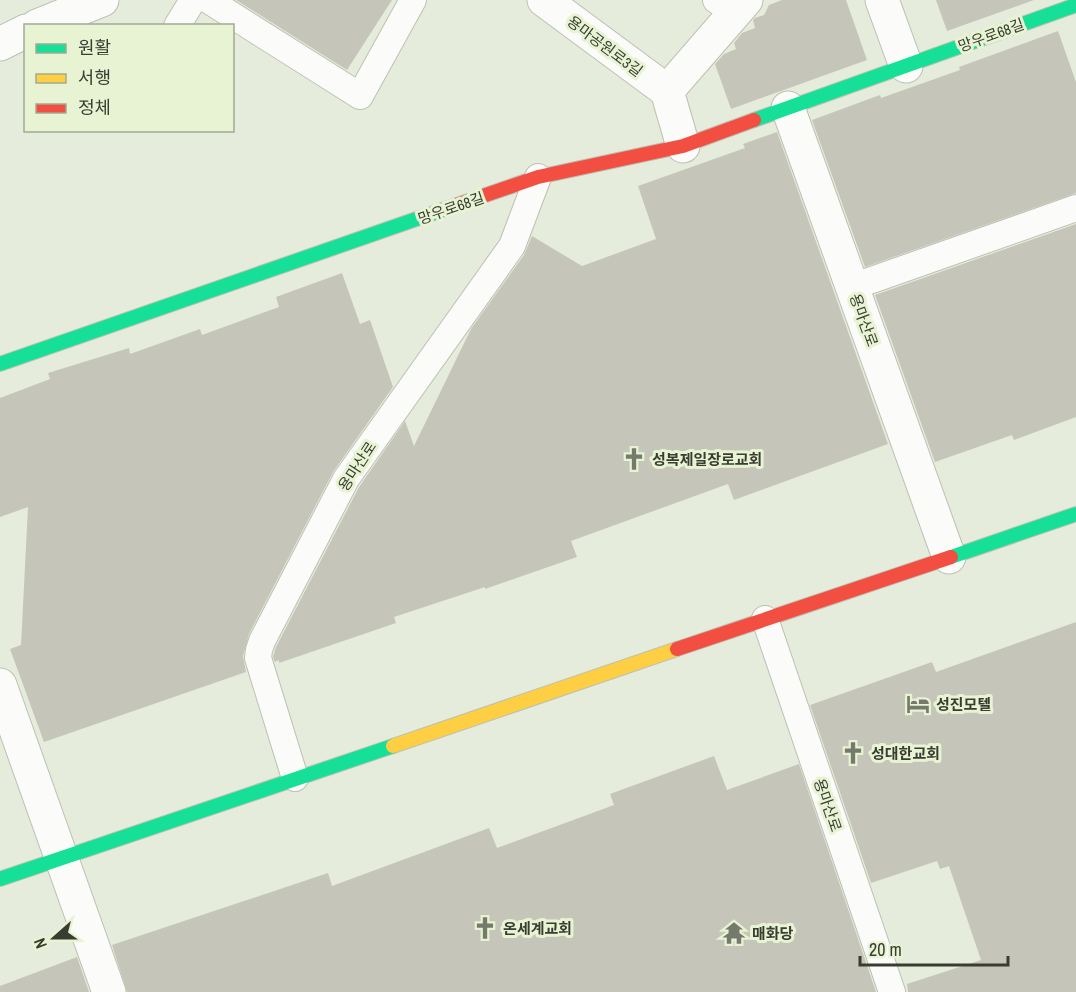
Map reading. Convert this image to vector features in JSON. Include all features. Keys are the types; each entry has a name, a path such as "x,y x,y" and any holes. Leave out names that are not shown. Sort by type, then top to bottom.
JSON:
{"street":[{"path":"42,24 102,0"},
{"name":"용마공원로3길","path":"544,0 667,91"},
{"path":"882,0 906,66"},
{"path":"683,146 667,91 732,4"},
{"name":"망우로68길","path":"0,364 538,177 683,146 1076,5"},
{"path":"0,44 24,32"},
{"name":"용마산로","path":"788,108 949,557"},
{"path":"0,879 1076,514"},
{"path":"0,685 109,992"}],"lane":[{"path":"178,24 193,0"},
{"path":"208,0 360,96 413,0"},
{"name":"용마산로","path":"295,778 258,658 258,650 346,479 512,246 538,177"},
{"name":"용마산로","path":"852,287 1076,208"},
{"name":"용마산로","path":"765,619 892,992"}],"building":[{"path":"236,0 392,0 347,70"},
{"path":"782,0 846,0 867,60 731,109 715,64 724,54 736,49 734,43 742,33 755,28 753,20 755,18 764,15 769,5"},
{"path":"936,0 1034,0 947,31"},
{"path":"1058,31 1076,82 1076,193 865,267 812,120 880,95 881,98 960,70 959,67"},
{"path":"777,132 888,444 734,500 728,484 571,541 577,557 394,617 396,623 279,663 279,660 275,662 273,657 276,647 359,487 405,421 414,446 471,329 524,255 532,236 582,266 656,239 638,186 745,148 743,144"},
{"path":"1076,224 1076,417 1014,440 1012,435 935,462 875,295"},
{"path":"342,273 360,324 370,320 393,387 333,472 249,634 243,656 246,672 44,742 10,649 21,645 28,507 0,517 0,398 50,379 48,373 129,348 130,354 200,329 202,335 279,307 276,297"},
{"path":"1076,622 1076,992 908,992 907,984 981,960 949,866 940,869 937,861 871,883 810,705 932,662 936,672"},
{"path":"714,756 727,790 799,764 876,992 127,992 112,945 328,873 332,886 489,828 497,848 614,805 610,794"},
{"path":"77,957 89,992 0,992 0,986"}],"traffic: fast":[{"path":"754,120 1076,5"},
{"path":"0,364 448,208"},
{"path":"951,557 1076,514"},
{"path":"0,879 393,746"}],"traffic: slow":[{"path":"393,746 677,649"}],"traffic: jam":[{"path":"448,208 538,177 683,146 754,120"},
{"path":"677,649 951,557"}],"place":[{"name":"성복제일장로교회","path":"634,459"},
{"name":"성진모텔","path":"918,704"},
{"name":"성대한교회","path":"853,753"},
{"name":"온세계교회","path":"485,928"},
{"name":"매화당","path":"734,933"}]}
